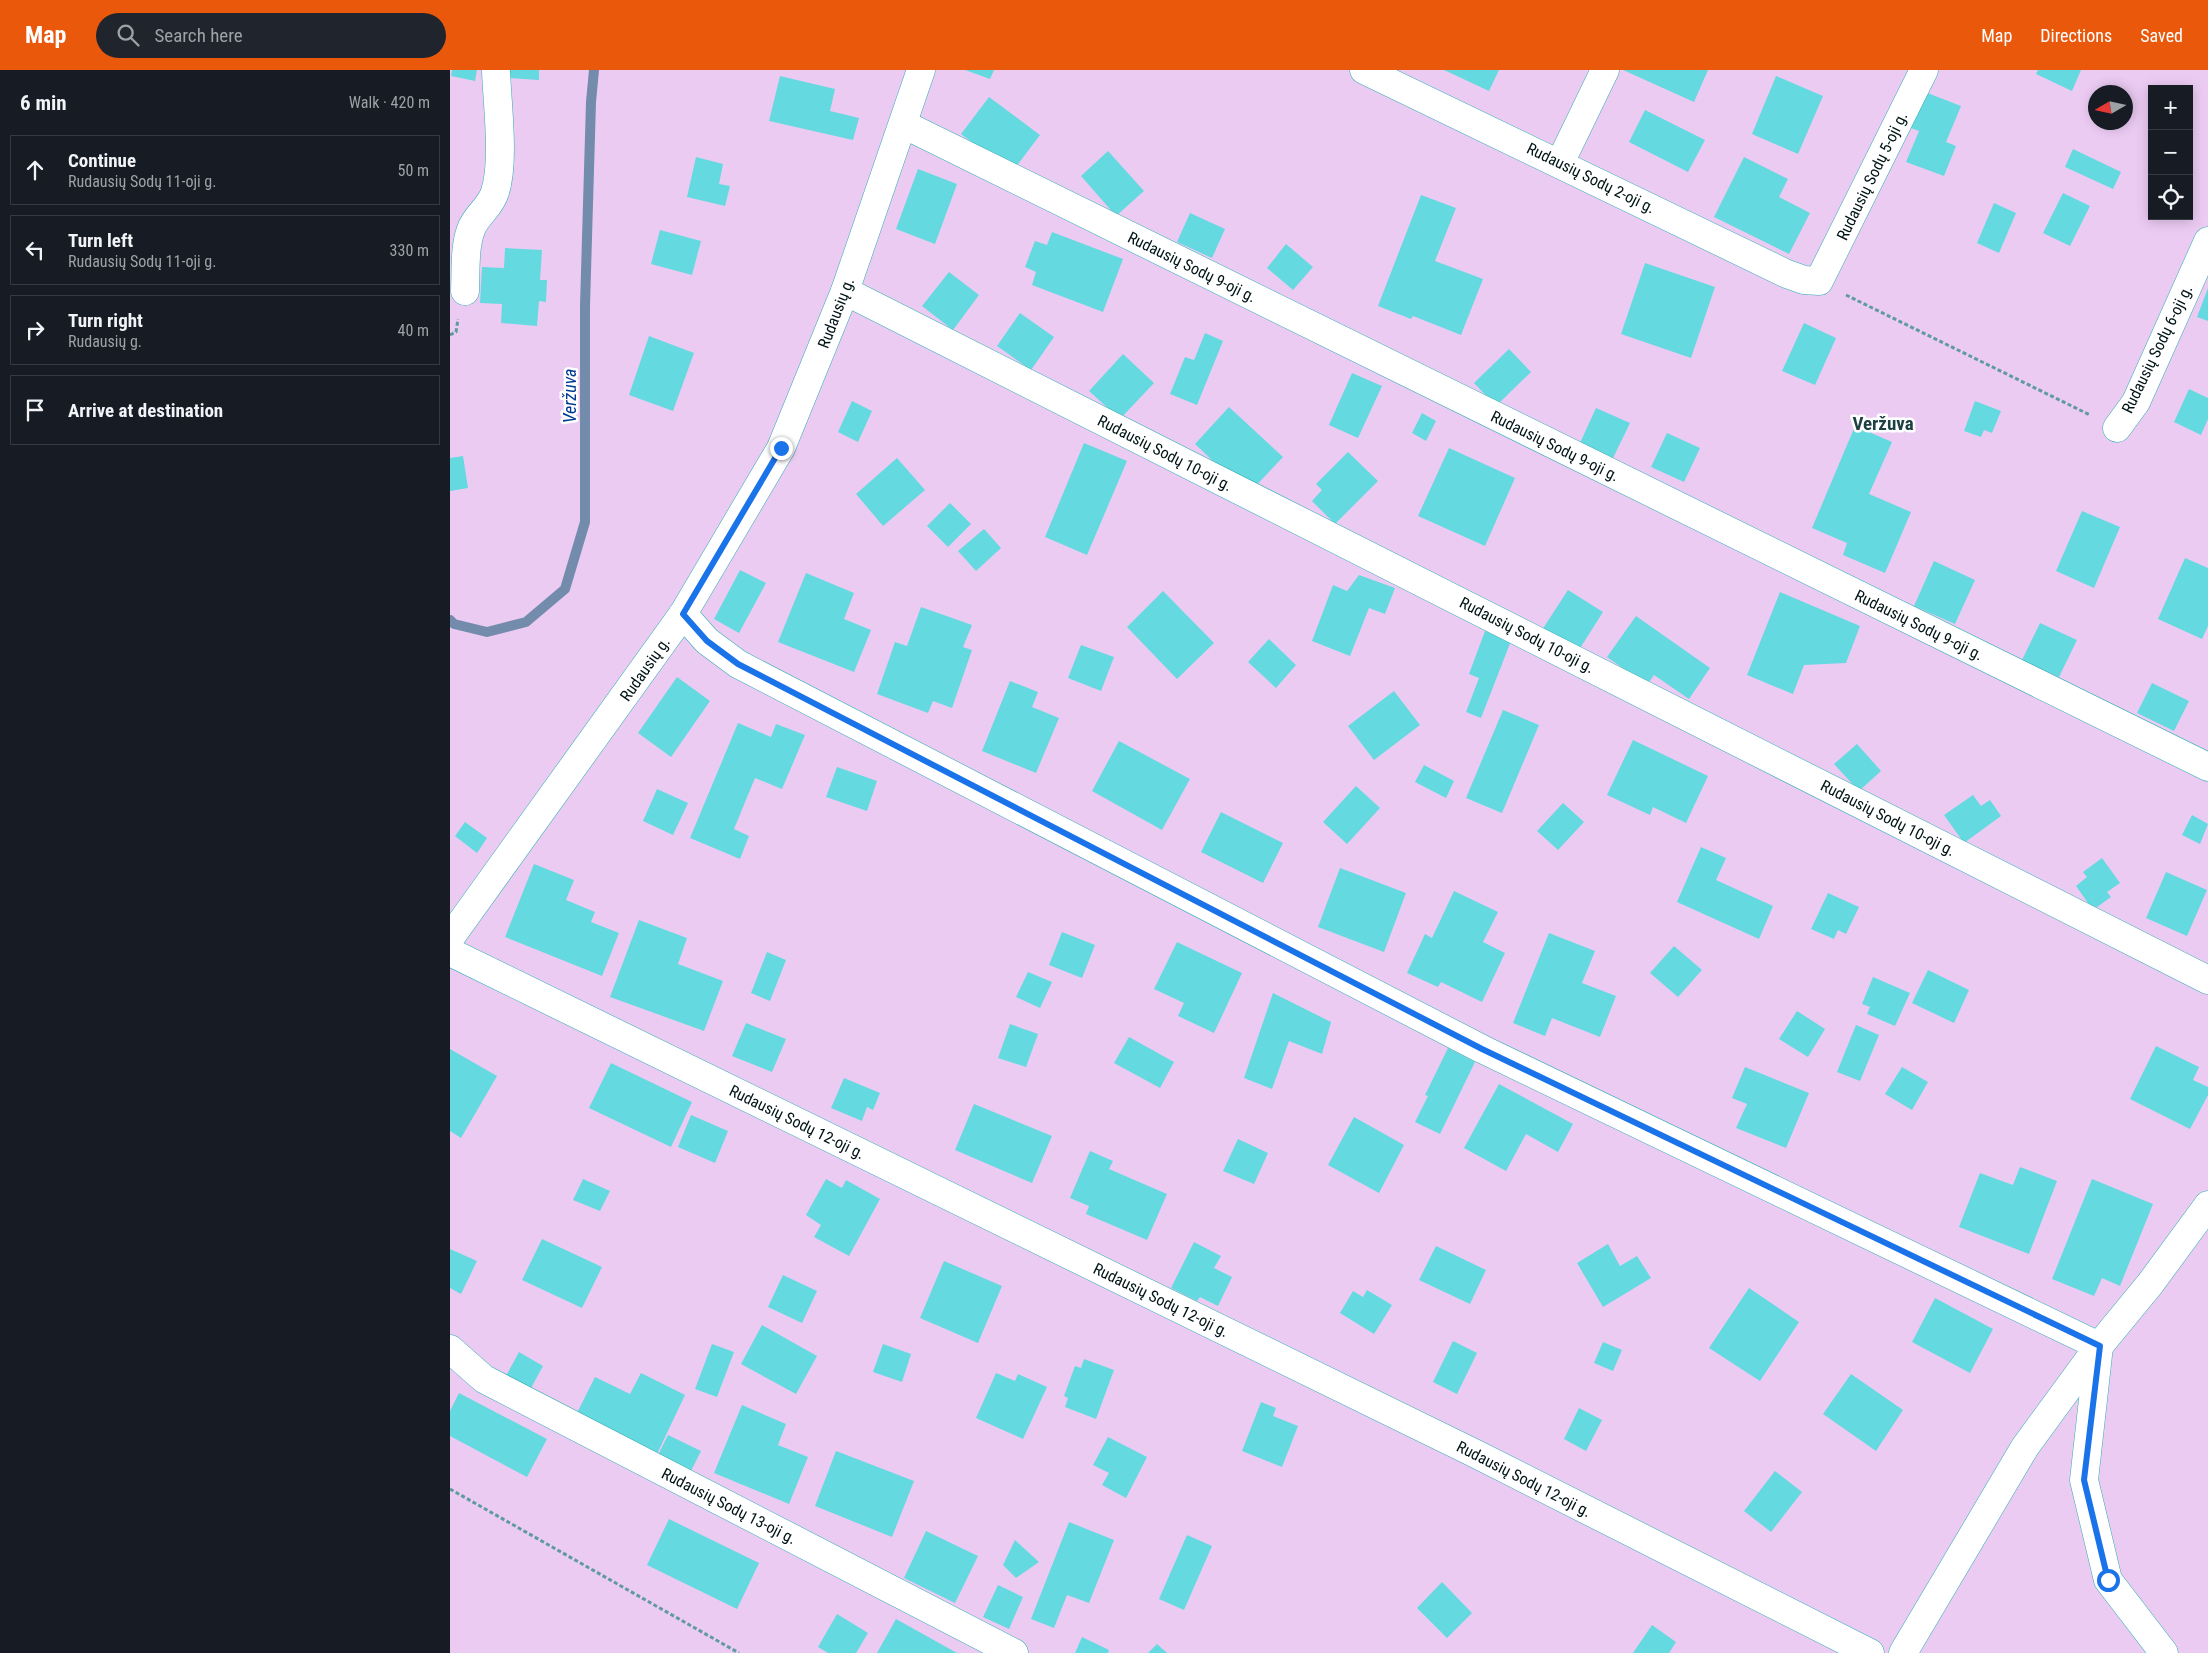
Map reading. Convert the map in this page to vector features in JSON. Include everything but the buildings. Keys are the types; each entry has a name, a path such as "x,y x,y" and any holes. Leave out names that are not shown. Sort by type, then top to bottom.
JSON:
{"street":[{"path":"465,291 469,239 472,226 492,198 499,165 496,70"},
{"name":"Rudausių g.","path":"450,938 637,681 683,614 781,448 845,291 921,70"},
{"name":"Rudausių Sodų 2-oji g.","path":"1364,70 1787,274 1804,280 1819,282"},
{"path":"1560,163 1605,70"},
{"name":"Rudausių Sodų 5-oji g.","path":"1819,282 1924,70"},
{"name":"Rudausių Sodų 9-oji g.","path":"903,124 2208,767"},
{"name":"Rudausių Sodų 6-oji g.","path":"2117,428 2136,402 2208,241"},
{"name":"Rudausių Sodų 10-oji g.","path":"845,291 2208,980"},
{"path":"683,614 707,641 738,664 1473,1045 2100,1346"},
{"name":"Rudausių Sodų 12-oji g.","path":"450,952 1474,1453 1870,1653"},
{"path":"1903,1653 2025,1447 2208,1205"},
{"path":"2100,1346 2084,1480 2108,1580 2164,1653"},
{"name":"Rudausių Sodų 13-oji g.","path":"450,1349 484,1379 1014,1653"}],"path":[{"path":"1819,282 2117,428"},
{"path":"450,1489 739,1653"}],"shaded area":[{"path":"450,70 2208,70 2208,1653 450,1653"}],"waterway":[{"name":"Veržuva","path":"450,620 454,624 487,632 526,622 565,589 585,522 585,306 591,102 594,70"}],"district":[{"name":"Veržuva","path":"1883,423"}],"route":[{"path":"781,448 683,614 707,641 738,664 1482,1049 2100,1346 2084,1480 2108,1580"}]}
